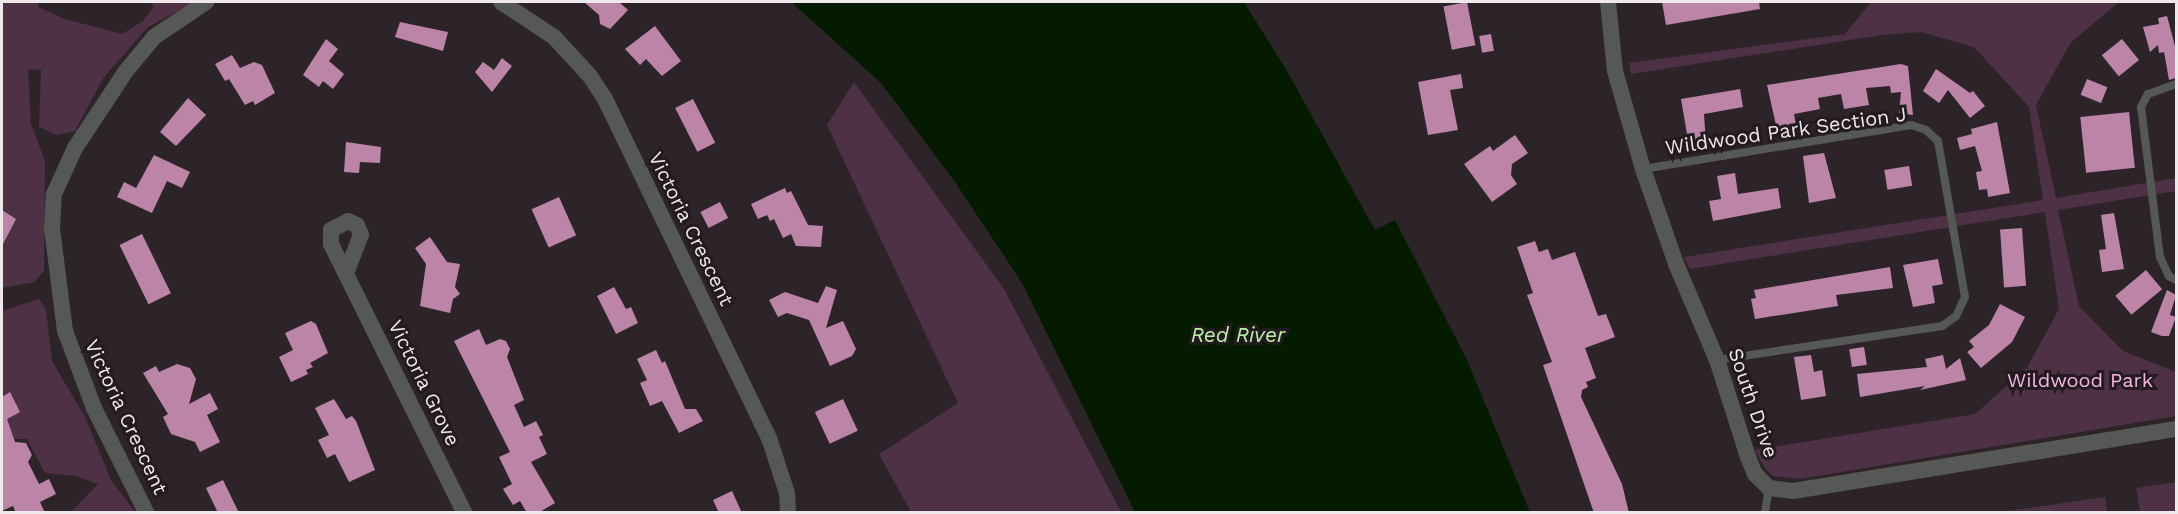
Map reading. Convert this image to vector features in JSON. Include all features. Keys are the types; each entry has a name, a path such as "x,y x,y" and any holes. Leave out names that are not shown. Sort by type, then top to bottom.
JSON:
{"street":[{"name":"Victoria Crescent","path":"146,513 94,408 65,331 52,228 54,194 75,148 126,71 154,37 206,2"},
{"name":"Victoria Crescent","path":"501,2 554,38 590,76 605,99 769,438 787,493 788,513"},
{"name":"South Drive","path":"1608,2 1615,71 1643,169 1676,264 1717,360 1748,457 1755,474 1769,488 1794,491 2176,429"},
{"name":"Victoria Grove","path":"347,271 464,513"}],"lane":[{"path":"2176,84 2148,94 2140,107 2160,257 2169,276 2176,280"},
{"name":"Wildwood Park Section J","path":"1643,169 1911,125 1926,130 1938,141 1965,297 1956,316 1942,326 1717,360"},
{"path":"1765,513 1769,488"}],"green space":[{"path":"2,2 38,2 38,7 65,19 122,34 143,21 154,6 149,2 194,2 148,27 104,77 75,131 57,135 39,127 41,70 28,69 31,124 45,161 44,271 34,282 2,288"},
{"name":"Wildwood Park","path":"1871,2 2119,2 2071,42 2036,105 2056,198 2176,178 2176,191 2058,210 2079,306 2123,351 2176,372 2176,416 1800,479 1773,476 1764,467 1755,450 1975,414 2027,368 2059,309 2045,212 1690,269 1684,257 2043,200 2029,107 1974,47 1921,32 1882,35 1631,74 1629,63 1845,34"},
{"path":"854,82 1004,289 1121,512 911,512 879,454 958,403 827,125"},
{"path":"39,299 46,310 52,361 85,417 111,480 135,512 71,512 98,484 76,476 45,473 27,439 2,439 2,311"},
{"path":"2176,482 2176,512 2140,512 2136,488"},
{"path":"2105,497 2107,512 2001,512"}],"water":[{"name":"Red River","path":"791,2 1244,2 1287,71 1375,230 1395,220 1467,360 1530,512 1135,512 1022,283 955,182 881,83"}],"building":[{"path":"584,2 619,2 628,10 610,29 600,24 599,15"},
{"path":"1467,2 1475,45 1452,50 1443,7"},
{"path":"1662,2 1759,2 1760,9 1666,25"},
{"path":"2167,16 2176,50 2176,78 2169,80 2164,52 2159,53 2158,45 2150,52 2143,27 2159,24 2158,18"},
{"path":"400,22 448,32 443,51 395,37"},
{"path":"655,26 681,61 662,76 646,59 640,65 625,49"},
{"path":"1491,34 1494,51 1482,53 1479,36"},
{"path":"326,39 338,49 329,61 344,74 333,89 323,81 319,87 303,75"},
{"path":"2122,39 2139,60 2119,76 2102,55"},
{"path":"232,55 240,68 254,62 262,65 275,93 255,105 253,101 245,105 229,79 225,81 215,64"},
{"path":"502,58 512,66 492,92 475,72 483,62 494,70"},
{"path":"1901,64 1908,66 1913,115 1899,113 1901,92 1891,93 1890,86 1866,88 1869,105 1844,109 1841,94 1818,98 1820,109 1794,114 1797,131 1778,134 1767,85"},
{"path":"1936,69 1970,93 1973,91 1985,106 1970,118 1948,90 1939,103 1923,91"},
{"path":"1461,74 1463,88 1450,90 1458,130 1428,135 1418,82"},
{"path":"2087,79 2107,87 2101,103 2081,95"},
{"path":"1740,89 1743,107 1704,114 1706,143 1689,146 1681,99"},
{"path":"188,98 206,115 176,146 160,132"},
{"path":"693,99 715,143 697,152 675,108"},
{"path":"2129,112 2135,168 2086,173 2080,117"},
{"path":"1997,122 2010,193 1988,197 1987,189 1979,190 1976,172 1982,171 1975,146 1960,150 1957,138 1972,134 1971,129"},
{"path":"1515,135 1528,153 1512,164 1511,175 1517,184 1492,202 1464,164 1490,146 1493,151"},
{"path":"346,142 381,147 380,163 360,162 359,173 344,172"},
{"path":"1824,153 1836,198 1809,203 1803,156"},
{"path":"154,155 190,172 182,188 167,181 152,213 117,197 124,182 136,188"},
{"path":"1909,166 1912,186 1887,190 1884,170"},
{"path":"1735,173 1738,194 1778,188 1781,208 1713,221 1709,201 1721,199 1717,176"},
{"path":"785,188 787,193 791,191 808,225 823,226 821,247 796,246 791,234 783,238 774,219 770,221 767,215 758,219 751,204"},
{"path":"559,197 576,235 549,248 532,209"},
{"path":"720,202 728,218 709,228 700,212"},
{"path":"2,210 16,219 2,246"},
{"path":"2114,213 2124,269 2102,272 2099,250 2106,249 2101,215"},
{"path":"2022,228 2026,286 2004,287 2000,230"},
{"path":"142,234 171,293 148,304 120,245"},
{"path":"430,237 447,262 460,264 455,287 460,294 453,299 450,313 420,306 426,264 415,248"},
{"path":"1535,241 1539,252 1548,249 1552,260 1575,252 1598,316 1606,314 1615,337 1585,348 1596,378 1586,382 1588,387 1582,390 1581,397 1622,484 1629,513 1594,513 1543,365 1552,362 1527,295 1533,293 1517,247"},
{"path":"1938,259 1943,284 1932,286 1935,303 1913,307 1903,265"},
{"path":"1890,267 1893,288 1836,295 1838,306 1755,319 1751,299 1756,298 1754,290"},
{"path":"2146,270 2162,289 2131,315 2115,296"},
{"path":"826,286 837,290 826,328 843,321 856,349 852,356 830,366 809,320 787,313 778,317 769,300 785,292 818,303"},
{"path":"614,287 626,309 631,307 638,323 616,334 597,296"},
{"path":"2167,290 2176,295 2170,315 2176,317 2169,336 2162,336 2151,332"},
{"path":"2000,304 2025,317 2012,342 1981,368 1967,352 1974,347 1969,341 1989,325"},
{"path":"311,321 316,324 328,353 310,363 313,367 306,370 308,374 291,382 279,357 293,350 285,333"},
{"path":"479,329 486,345 500,339 506,341 510,349 507,357 524,400 514,405 524,427 536,421 543,435 539,437 547,454 531,462 555,503 538,513 527,513 520,501 513,505 503,489 512,484 499,457 510,452 454,341"},
{"path":"1864,347 1867,365 1852,367 1849,349"},
{"path":"656,350 662,363 665,361 685,409 696,409 703,421 679,433 662,401 650,406 640,383 647,380 637,359"},
{"path":"1811,355 1814,372 1822,370 1826,396 1801,400 1794,357"},
{"path":"1943,355 1946,369 1960,358 1966,380 1920,390 1925,386 1860,397 1857,374 1927,367 1925,359"},
{"path":"177,364 190,368 196,379 189,404 210,393 218,409 207,415 220,442 200,452 195,442 171,434 163,417 168,414 143,373 156,366 159,372"},
{"path":"10,392 20,412 7,419 15,442 26,443 32,455 28,462 39,484 49,479 56,494 40,502 45,513 16,513 13,506 2,511 2,397"},
{"path":"334,399 346,419 352,416 356,421 375,470 349,482 335,454 327,458 318,440 329,435 315,408"},
{"path":"843,399 858,431 830,444 815,412"},
{"path":"223,480 239,513 218,513 206,488"},
{"path":"732,491 742,513 719,513 713,500"}]}
